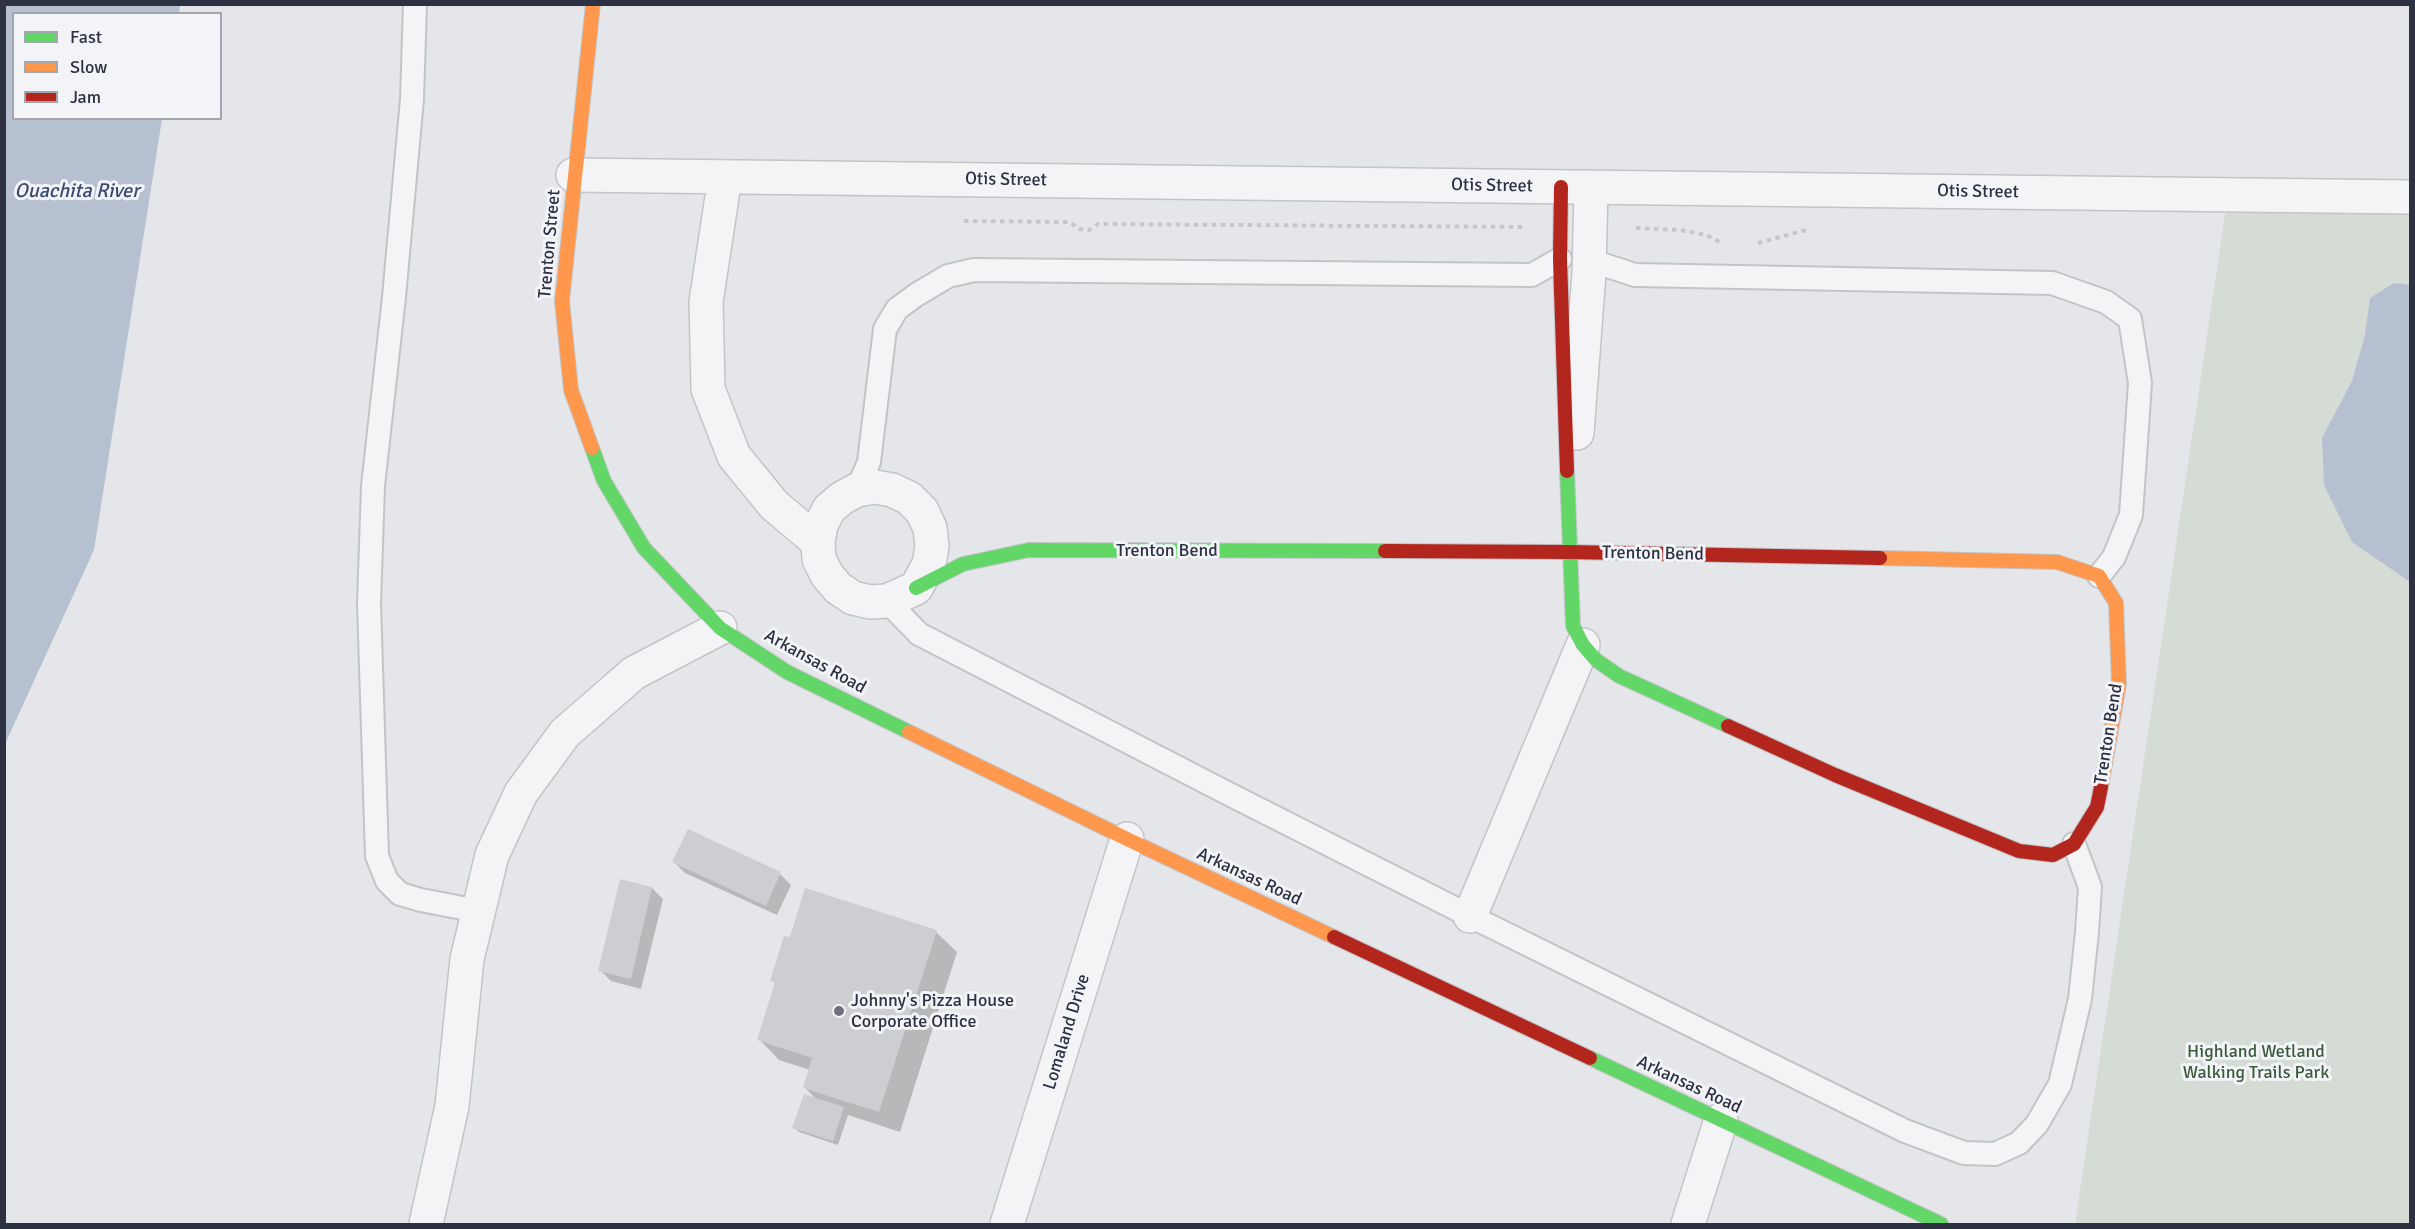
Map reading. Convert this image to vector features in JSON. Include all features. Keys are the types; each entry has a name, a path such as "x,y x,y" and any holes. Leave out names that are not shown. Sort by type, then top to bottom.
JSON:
{"street":[{"name":"Trenton Street","path":"593,4 573,175 562,301 570,390 604,482"},
{"name":"Otis Street","path":"573,175 2410,197"},
{"path":"725,177 706,302 708,389 734,456 774,504 818,542"},
{"path":"1576,187 1569,552 1573,626 1583,645 1596,660 1619,676 1835,775 1970,832 2019,851 2052,855 2074,844"},
{"name":"Arkansas Road","path":"604,482 644,548 720,628 787,672 1127,839 1941,1224"},
{"path":"876,487 892,490 909,498 922,511 930,528 932,546 929,564 901,594 870,602 853,597 838,588 826,575 819,559 818,542 821,525 829,509 842,498 857,490 876,487"},
{"name":"Trenton Bend","path":"901,594 963,564 1029,550 1569,552 2057,562 2099,576 2115,603 2119,684 2097,807 2074,844"},
{"path":"426,1224 452,1106 467,959 492,855 521,793 565,733 634,674 720,628"},
{"path":"1470,916 1583,645"},
{"name":"Lomaland Drive","path":"1007,1224 1127,839"},
{"path":"1688,1224 1721,1120"}],"lane":[{"path":"415,4 412,99 394,297 373,486 369,603 377,856 387,881 399,894 478,911"},
{"path":"857,490 869,462 885,329 897,309 916,295 948,276 974,270 1532,275 1575,260 1635,275 2052,283 2106,302 2130,319 2140,382 2131,515 2114,557 2099,576"},
{"path":"901,594 919,634 1470,916 1905,1131 1964,1153 1995,1154 2019,1143 2037,1124 2060,1084 2080,999 2090,886 2074,844"}],"path":[{"path":"964,221 1070,222 1079,229 1089,230 1098,224 1529,227"}],"green space":[{"name":"Highland Wetland Walking Trails Park","path":"2228,195 2410,197 2410,1224 2075,1224"}],"water":[{"name":"Ouachita River","path":"5,4 180,5 179,12 12,12 12,120 162,120 94,550 5,744"},
{"path":"2394,283 2410,285 2410,582 2352,542 2324,485 2322,438 2352,381 2365,335 2370,298"}],"building":[{"path":"688,829 781,872 766,906 672,862"},
{"path":"620,879 652,887 631,979 598,971"},
{"name":"Johnny's Pizza House Corporate Office","path":"805,888 937,930 879,1112 803,1088 812,1058 757,1040 775,982 770,981 784,936 790,937"},
{"path":"804,1094 844,1107 833,1141 792,1128"}],"traffic: fast":[{"path":"592,448 604,481 644,548 720,628 787,672 909,732"},
{"path":"1567,471 1573,626 1583,645 1596,660 1619,676 1728,726"},
{"path":"916,588 963,564 1029,550 1385,551"},
{"path":"1590,1058 1941,1224"}],"traffic: slow":[{"path":"592,448 571,390 562,301 593,4"},
{"path":"1880,558 2057,562 2099,576 2116,603 2119,684 2101,787"},
{"path":"909,732 1334,937"}],"traffic: jam":[{"path":"1561,187 1560,259 1567,471"},
{"path":"1385,551 1880,558"},
{"path":"1728,726 1835,775 2019,851 2053,855 2074,844 2097,807 2101,787"},
{"path":"1334,937 1590,1058"}],"place":[{"name":"Johnny's Pizza House Corporate Office","path":"839,1011"}]}
